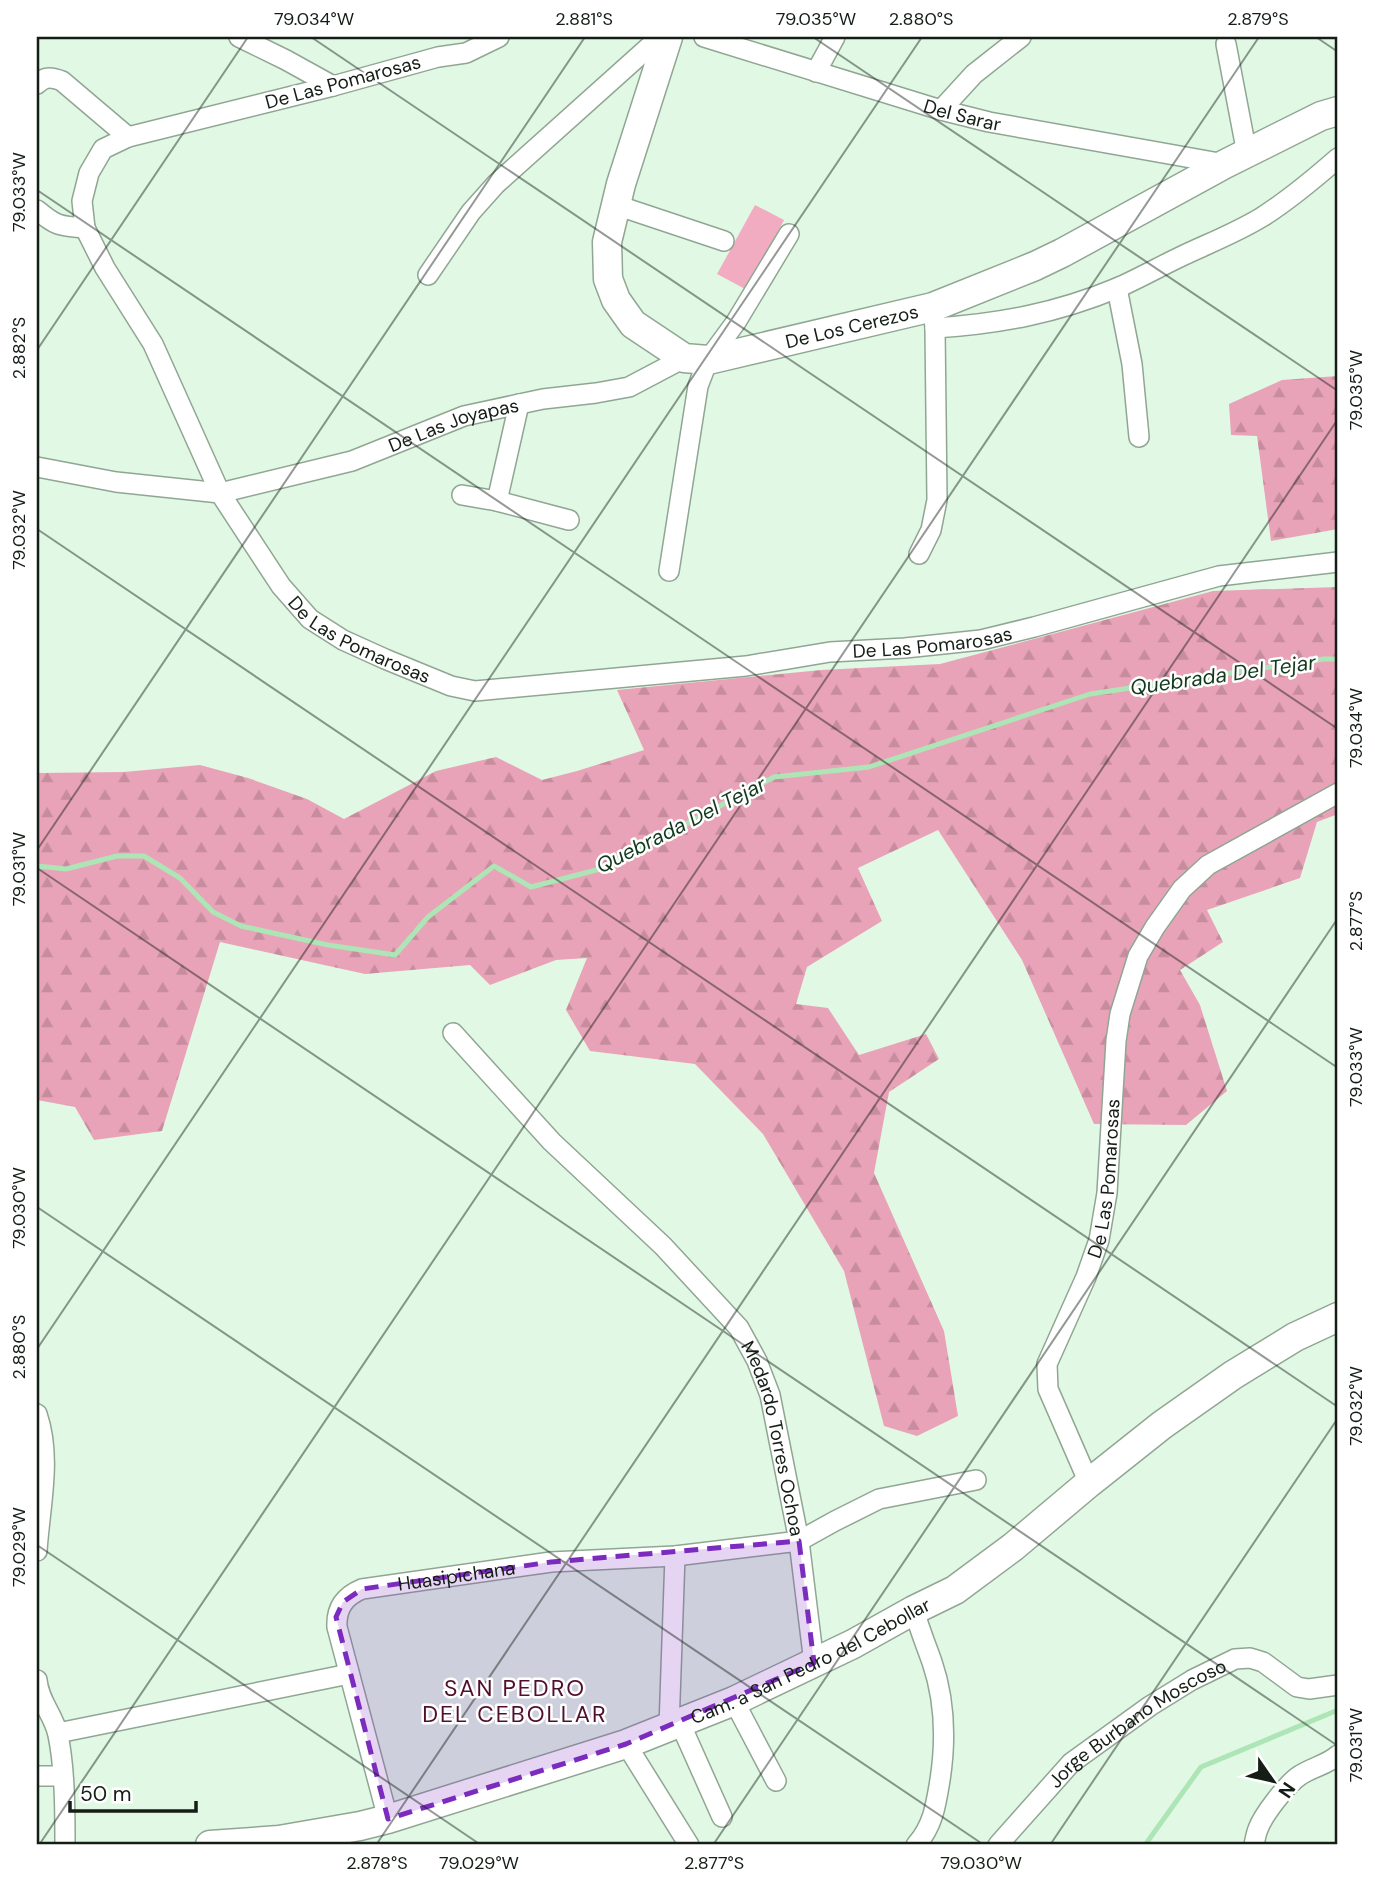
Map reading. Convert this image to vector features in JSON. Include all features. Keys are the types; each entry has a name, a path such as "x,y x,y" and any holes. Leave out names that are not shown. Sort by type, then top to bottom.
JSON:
{"street":[{"path":"239,37 332,86"},
{"name":"De Las Pomarosas","path":"499,37 466,53 438,57 128,137 103,149 89,173 82,201 85,228 105,268 153,344 220,493 281,586 310,618 343,640 451,686 475,691 746,666 830,652 981,640 1219,576 1338,562"},
{"path":"428,275 471,212 496,184 660,37"},
{"path":"668,37 616,205 607,242 608,279 616,300 633,324 696,359"},
{"name":"Del Sarar","path":"704,37 941,110 989,122 1236,159"},
{"path":"816,72 835,37"},
{"path":"941,110 974,74 1021,37"},
{"path":"1226,44 1236,159"},
{"path":"37,84 42,79 53,77 62,81 128,137"},
{"name":"De Los Cerezos","path":"696,359 934,318 1236,159 1338,111"},
{"path":"919,554 931,530 937,500 934,318 979,326 1050,311 1117,288 1216,242 1260,218 1338,158"},
{"path":"616,205 723,241"},
{"path":"37,209 52,223 85,228"},
{"path":"696,359 736,322 789,234"},
{"path":"1117,288 1132,364 1139,437"},
{"path":"669,571 698,386 696,359"},
{"name":"De Las Joyapas","path":"37,467 116,482 220,493 352,461 464,416 519,404 629,387 696,359"},
{"path":"497,501 519,404"},
{"path":"462,495 497,501 569,520"},
{"name":"De Las Pomarosas","path":"1088,1483 1048,1389 1047,1364 1100,1240 1107,1192 1116,1041 1120,1014 1138,956 1182,889 1209,865 1338,793"},
{"name":"Medardo Torres Ochoa","path":"453,1033 552,1142 663,1246 739,1328 757,1361 770,1395 799,1541 814,1663"},
{"name":"Cam. a San Pedro del Cebollar","path":"210,1845 279,1840 387,1819 626,1744 734,1701 853,1644 955,1590 1013,1547 1161,1425 1233,1375 1295,1337 1338,1317"},
{"path":"37,1414 44,1446 37,1550"},
{"path":"799,1541 878,1499 976,1479"},
{"name":"Huasipichana","path":"387,1819 337,1627 338,1609 355,1592 551,1562 675,1556 799,1541"},
{"path":"675,1556 675,1725 722,1816"},
{"path":"914,1611 933,1664 944,1726 944,1760 937,1804 931,1824 916,1845"},
{"name":"Jorge Burbano Moscoso","path":"998,1845 1071,1763 1181,1686 1235,1659 1250,1658 1263,1662 1297,1687 1309,1689 1338,1685"},
{"path":"58,1733 349,1674"},
{"path":"37,1688 58,1733 65,1798 65,1845"},
{"path":"734,1701 776,1781"},
{"path":"626,1744 689,1845"},
{"path":"1254,1845 1258,1828 1283,1791 1298,1777 1332,1761 1338,1755"},
{"path":"37,1776 62,1776"}],"highlighted area":[{"path":"799,1541 814,1663 626,1744 388,1819 336,1617 343,1602 362,1589 551,1562"}],"green space":[{"path":"1338,376 1338,529 1271,541 1257,436 1231,435 1229,404 1282,380"},
{"path":"1338,587 1338,814 1317,822 1300,878 1207,910 1223,942 1180,970 1200,1005 1227,1091 1186,1125 1094,1124 1022,960 938,830 858,868 882,921 807,967 796,1004 828,1008 859,1055 926,1034 939,1059 889,1092 874,1173 944,1331 958,1416 917,1436 884,1426 844,1271 763,1134 695,1064 590,1051 566,1010 587,958 556,960 490,985 470,965 365,974 220,942 162,1131 94,1140 75,1107 37,1100 37,773 124,772 200,765 248,778 307,799 344,819 436,771 496,757 542,780 644,750 617,690 821,670 940,664 1213,591"}],"shaded area":[{"path":"755,205 784,220 747,290 717,274"}],"waterway":[{"name":"Quebrada Del Tejar","path":"37,866 66,869 117,856 144,856 180,878 213,912 241,926 328,945 395,955 428,917 494,866 531,887 604,868 774,777 869,767 1090,694 1338,659"},
{"path":"1145,1845 1201,1767 1338,1710"}],"district":[{"name":"SAN PEDRO DEL CEBOLLAR","path":"515,1701"}]}
